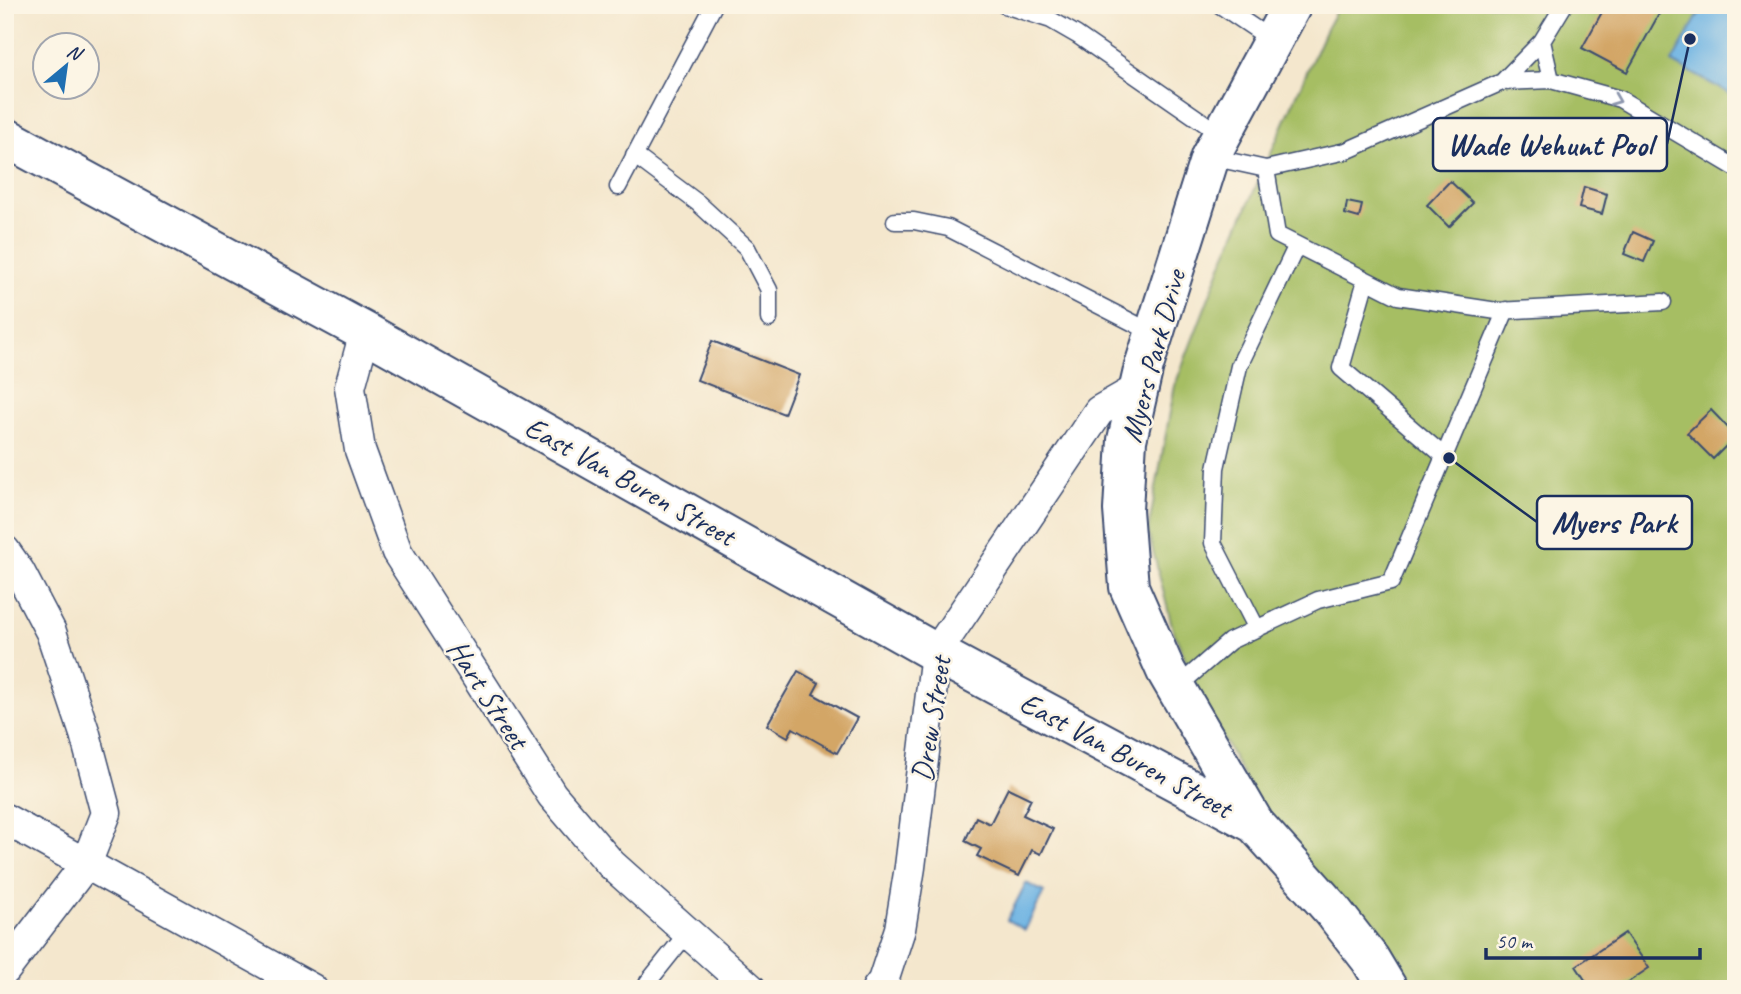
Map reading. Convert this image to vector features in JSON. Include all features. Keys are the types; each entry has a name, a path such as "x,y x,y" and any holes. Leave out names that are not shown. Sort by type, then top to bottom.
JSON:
{"street":[{"name":"Myers Park Drive","path":"1292,5 1215,146 1139,388 1127,440 1124,498 1129,587 1176,688 1255,824 1332,910 1370,959 1388,989"},
{"name":"East Van Buren Street","path":"5,136 365,332 936,653 1255,824"},
{"name":"Hart Street","path":"365,332 350,387 360,450 397,552 552,795 611,864 751,989"},
{"name":"Drew Street","path":"877,989 883,981 900,929 936,653 1099,411 1139,388"},
{"path":"5,551 19,570 51,632 85,734 106,813 86,864 5,970"},
{"path":"5,820 86,864 273,979 312,989"}],"lane":[{"path":"618,187 714,5"},
{"path":"1004,5 1051,20 1077,35 1215,146 1266,169 1346,151 1502,82 1551,80 1620,99 1736,168"},
{"path":"1220,5 1272,40"},
{"path":"1502,82 1542,41 1564,5"},
{"path":"1542,41 1551,80"},
{"path":"634,155 698,203 747,248 769,290 769,319"},
{"path":"1266,169 1277,235 1398,296 1506,310 1662,302"},
{"path":"895,221 914,221 948,228 1155,334"},
{"path":"1257,629 1213,543 1216,468 1239,366 1297,245"},
{"path":"1366,280 1341,368 1444,456"},
{"path":"1176,688 1230,641 1318,600 1391,582 1506,310"},
{"path":"645,989 688,932"}],"green space":[{"path":"1339,5 1736,5 1736,989 1397,989 1264,815 1201,697 1173,630 1148,531 1175,385 1223,261"}],"water":[{"path":"1704,5 1729,5 1736,9 1736,97 1672,62"},
{"path":"1026,883 1044,892 1025,930 1007,920"}],"building":[{"path":"1606,5 1664,5 1627,72 1582,48"},
{"path":"1450,181 1473,203 1449,227 1427,205"},
{"path":"1584,187 1607,194 1602,214 1579,208"},
{"path":"1347,202 1362,205 1359,218 1345,214"},
{"path":"1633,232 1653,241 1644,262 1624,254"},
{"path":"712,341 799,375 784,414 697,380"},
{"path":"1711,410 1736,436 1713,459 1687,433"},
{"path":"798,671 819,683 813,694 857,718 837,753 793,728 788,737 767,725"},
{"path":"1008,788 1031,799 1023,815 1053,829 1041,854 1032,850 1019,876 977,856 981,849 965,841 976,817 990,824"},
{"path":"1625,933 1649,968 1618,989 1591,989 1576,966"}],"place":[{"name":"Wade Wehunt Pool","path":"1690,39"},
{"name":"Myers Park","path":"1449,458"}]}
